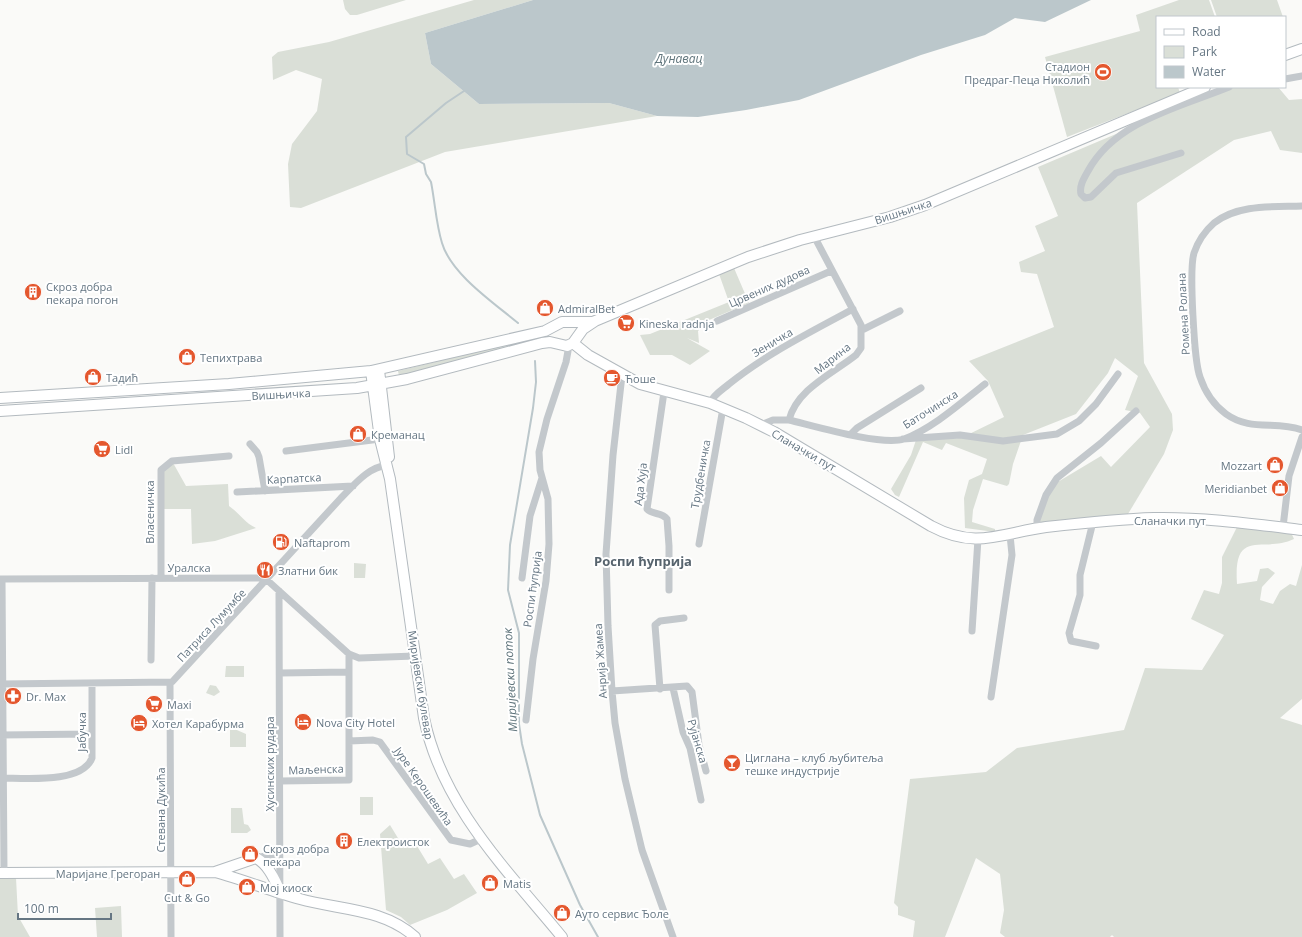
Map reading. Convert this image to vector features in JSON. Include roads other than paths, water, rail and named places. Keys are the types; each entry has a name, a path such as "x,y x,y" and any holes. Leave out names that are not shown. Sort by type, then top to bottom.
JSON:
{"street":[{"path":"1286,55 1302,49"},
{"path":"1286,79 1302,76"},
{"name":"Вишњичка","path":"0,411 314,392 377,386 524,347 546,342 568,342 595,321 738,261 814,236 890,217 925,205 1203,88"},
{"path":"1180,153 1116,172 1091,197 1085,198 1081,194 1082,183 1096,158 1123,133 1156,116 1226,88"},
{"name":"Ромена Ролана","path":"1302,206 1246,209 1234,212 1213,224 1200,241 1194,253 1191,272 1197,362 1200,379 1214,402 1226,414 1248,424 1260,426 1286,425 1302,430"},
{"name":"Марина","path":"789,420 793,407 804,394 859,352 861,348 862,330 853,309 831,271 814,236"},
{"name":"Црвених дудова","path":"716,321 831,271"},
{"name":"Зеничка","path":"710,403 716,394 747,370 796,340 853,309"},
{"path":"862,330 900,311"},
{"name":"Вишњичка","path":"0,398 229,384 375,370 490,342 539,332 562,322 569,323 595,321"},
{"path":"556,325 552,335 568,342 576,330 569,323"},
{"name":"Сланачки пут","path":"568,342 622,375 648,387 710,403 761,425 942,532 961,537 978,539 1010,535 1037,528 1093,522 1177,518 1302,530"},
{"name":"Роспи ћуприја","path":"526,720 530,680 548,566 548,499 539,460 540,447 547,419 563,374 568,353 568,342"},
{"name":"Миријевски булевар","path":"375,370 389,454 388,464 424,718 434,754 453,798 482,839 562,937"},
{"path":"903,439 960,435 1003,441 1057,434 1079,421 1096,404 1118,374"},
{"name":"Анрија Жамеа","path":"622,375 613,455 606,554 612,691 626,780 641,845 673,937"},
{"name":"Баточинска","path":"789,420 878,440 903,439 941,418 985,384"},
{"name":"Миријевски булевар","path":"377,386 380,439 388,464"},
{"path":"851,434 857,428 921,388"},
{"name":"Ада Хуја","path":"664,392 647,509 649,512 664,516 667,519 666,531 669,542 669,590"},
{"name":"Трудбеничка","path":"699,544 723,408"},
{"path":"1037,528 1046,494 1057,478 1107,439 1136,411"},
{"path":"761,425 773,420 789,420"},
{"path":"1283,527 1289,476 1302,437"},
{"path":"286,450 380,439"},
{"path":"250,444 257,452 259,458 265,491"},
{"name":"Власеничка","path":"161,578 161,470 172,461 229,456"},
{"name":"Патриса Лумумбе","path":"170,683 174,681 353,486 378,466 388,464"},
{"path":"522,578 530,516 542,478"},
{"name":"Карпатска","path":"237,492 353,486"},
{"path":"1093,522 1080,574 1080,594 1069,633 1071,640 1080,644 1096,646"},
{"path":"991,696 1012,555 1010,535"},
{"path":"972,631 978,539"},
{"path":"152,578 152,660"},
{"name":"Уралска","path":"1,579 255,578 267,580"},
{"path":"1,579 2,873"},
{"path":"267,580 348,654 359,658 415,656"},
{"name":"Хусинских рудара","path":"275,876 280,853 279,591"},
{"path":"660,689 655,624 660,621 684,618"},
{"name":"Маљенска","path":"280,781 349,780 348,654"},
{"path":"280,673 348,672"},
{"path":"2,684 170,683"},
{"name":"Стевана Дукића","path":"170,683 171,937"},
{"name":"Јабучка","path":"2,778 65,776 76,773 90,763 92,758 92,684"},
{"path":"612,691 687,686 691,689 699,745 706,771"},
{"name":"Рујанска","path":"673,688 683,732 690,748 701,800"},
{"path":"2,735 92,734"},
{"name":"Јуре Керошевића","path":"349,741 373,740 380,742 451,840 470,844 482,839"},
{"path":"256,858 280,853"},
{"path":"256,858 262,862 275,876 281,893 280,937"},
{"name":"Маријане Грегоран","path":"215,872 256,858"},
{"path":"241,864 238,870 242,880"},
{"name":"Маријане Грегоран","path":"2,873 215,872 314,902 384,917 400,925 415,937"},
{"path":"256,885 275,876"}],"water":[{"name":"Дунавац","path":"533,0 1091,0 1045,22 1015,18 985,35 921,55 799,100 698,117 657,116 609,103 479,104 431,64 425,33"}],"waterway":[{"name":"Миријевски поток","path":"464,91 446,103 406,137 407,154 424,164 426,174 431,182 438,228 442,243 454,266 474,287 518,323"},
{"name":"Миријевски поток","path":"535,361 536,382 533,408 510,545 508,590 519,633 519,724 522,744 540,815 580,905 598,937"}],"place":[{"name":"Стадион Предраг-Пеца Николић","path":"1103,72"},
{"name":"Скроз добра пекара погон","path":"33,292"},
{"name":"AdmiralBet","path":"545,308"},
{"name":"Kineska radnja","path":"626,323"},
{"name":"Тепихтрава","path":"187,357"},
{"name":"Тадић","path":"93,377"},
{"name":"Ћоше","path":"612,378"},
{"name":"Креманац","path":"358,434"},
{"name":"Lidl","path":"102,449"},
{"name":"Mozzart","path":"1275,465"},
{"name":"Meridianbet","path":"1280,488"},
{"name":"Naftaprom","path":"281,542"},
{"name":"Златни бик","path":"265,570"},
{"name":"Dr. Max","path":"13,696"},
{"name":"Maxi","path":"154,704"},
{"name":"Nova City Hotel","path":"303,722"},
{"name":"Хотел Карабурма","path":"139,723"},
{"name":"Циглана – клуб љубитеља тешке индустрије","path":"732,763"},
{"name":"Електроисток","path":"344,841"},
{"name":"Скроз добра пекара","path":"250,854"},
{"name":"Cut & Go","path":"187,879"},
{"name":"Matis","path":"490,883"},
{"name":"Мој киоск","path":"247,887"},
{"name":"Ауто сервис Ђоле","path":"562,913"}],"district":[{"name":"Роспи ћуприја","path":"643,561"}]}
